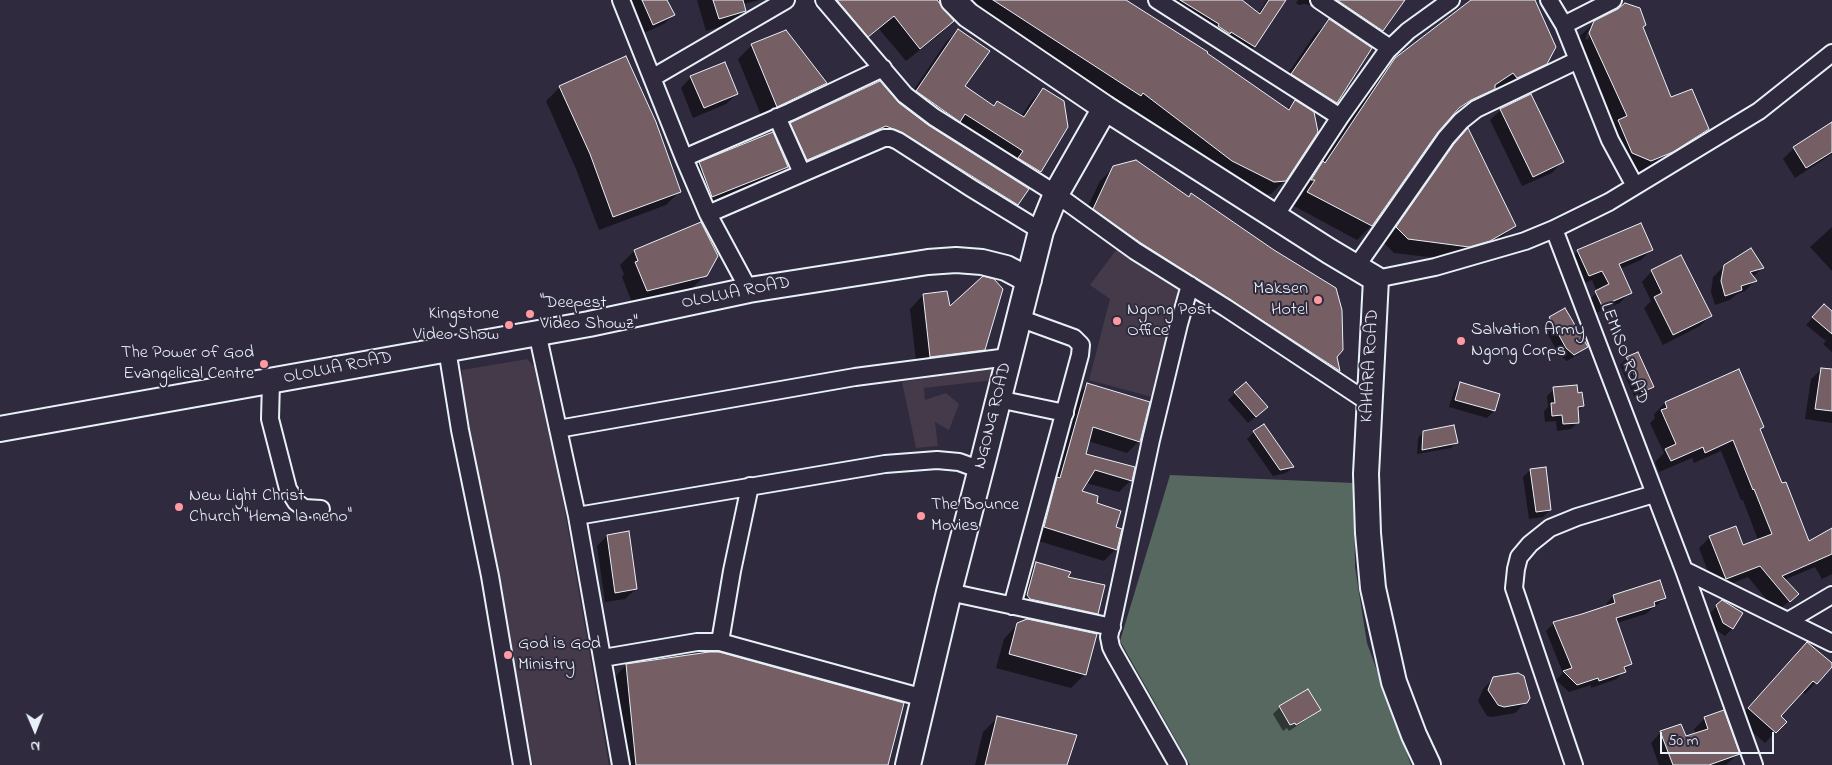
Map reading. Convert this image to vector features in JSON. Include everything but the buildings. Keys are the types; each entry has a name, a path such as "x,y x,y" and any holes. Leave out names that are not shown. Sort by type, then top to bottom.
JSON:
{"street":[{"path":"621,0 708,214 749,290"},
{"path":"652,78 786,0"},
{"path":"824,0 905,95 934,117 1056,194 1135,250 1368,402"},
{"path":"953,0 968,15 1105,108 1366,273 1463,260 1524,241 1554,229 1609,202 1759,111 1832,53"},
{"path":"1157,0 1340,117"},
{"path":"1319,0 1390,48"},
{"path":"1275,216 1340,117 1390,48 1408,31 1451,0"},
{"path":"1549,0 1564,25 1610,140 1635,186"},
{"path":"1564,25 1613,0"},
{"path":"1366,273 1446,138 1461,121 1476,110 1578,60"},
{"path":"684,158 883,68"},
{"name":"NGONG ROAD","path":"908,765 949,592 1041,231 1056,194 1105,108"},
{"path":"777,117 802,173"},
{"path":"708,214 884,138 891,138 1041,231"},
{"name":"LEMISO ROAD","path":"1554,229 1684,570 1754,765"},
{"name":"OLOLUA ROAD","path":"0,429 588,324 749,290 928,262 956,260 982,262 1006,268 1029,280"},
{"name":"KAHARA ROAD","path":"1366,273 1368,402 1366,474 1368,533 1373,588 1394,682 1414,735 1428,765"},
{"path":"1178,765 1111,647 1109,637 1152,440 1190,285"},
{"path":"1012,606 1080,356 1080,345 1074,338 1019,318"},
{"path":"537,332 577,516 621,765"},
{"path":"447,348 460,430 488,567 522,765"},
{"path":"558,429 855,377 1008,358"},
{"path":"271,381 270,419 288,489 296,502 304,508 321,509"},
{"path":"998,399 1065,413"},
{"path":"577,516 885,464 937,460 959,462 981,470"},
{"path":"720,642 732,571 750,486"},
{"path":"1574,765 1514,588 1519,557 1530,544 1550,528 1577,516 1654,494"},
{"path":"1684,570 1832,643"},
{"path":"949,592 1112,627"},
{"path":"1788,621 1832,595"},
{"path":"603,658 697,642 720,642 924,698"}],"shaded area":[{"path":"1119,246 1182,291 1152,397 1089,380 1110,299 1090,285"},
{"path":"527,359 541,374 609,765 533,765 462,405 462,370"},
{"path":"998,367 994,380 924,388 925,400 946,393 959,404 949,430 935,422 938,446 916,448 902,382"}],"green space":[{"path":"1170,475 1354,483 1355,567 1367,643 1411,765 1190,765 1120,641"}],"place":[{"name":"Maksen Hotel","path":"1318,300"},
{"name":"\"Deepest Video Showz\"","path":"530,314"},
{"name":"Ngong Post Office","path":"1117,321"},
{"name":"Kingstone Video Show","path":"509,325"},
{"name":"Salvation Army Ngong Corps","path":"1461,341"},
{"name":"The Power of God Evangelical Centre","path":"264,364"},
{"name":"New Light Christ Church \"Hema la neno\"","path":"179,507"},
{"name":"The Bounce Movies","path":"921,516"},
{"name":"God is God Ministry","path":"508,655"}]}
